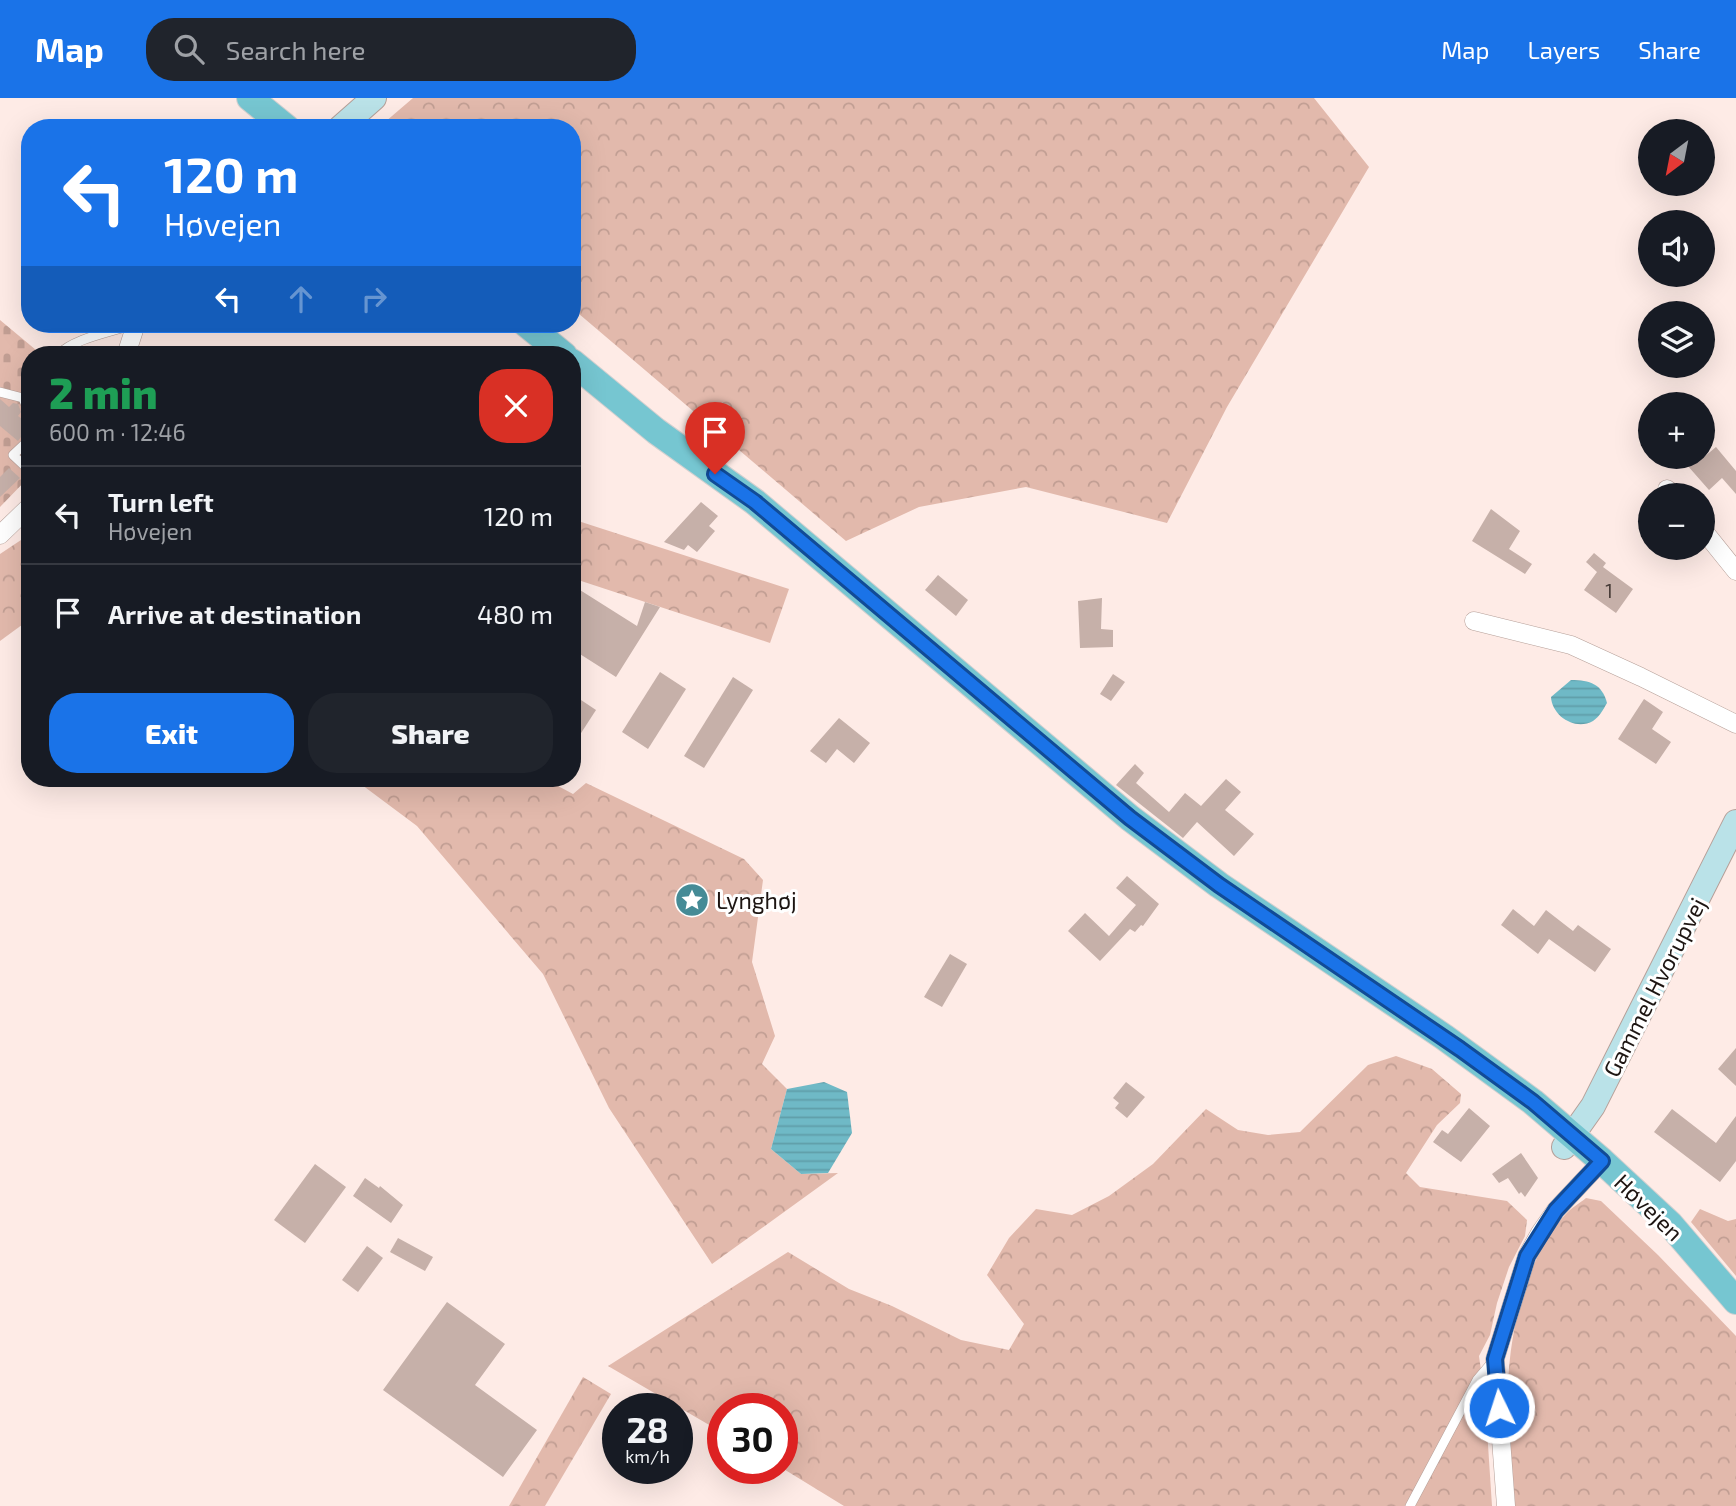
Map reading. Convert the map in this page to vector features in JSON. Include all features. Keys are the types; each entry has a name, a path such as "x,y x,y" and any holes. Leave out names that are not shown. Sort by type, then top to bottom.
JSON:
{"main road":[{"path":"250,98 276,119"},
{"path":"537,333 553,346"},
{"name":"Høvejen","path":"581,369 656,431 755,502 1130,818 1219,885 1444,1037 1533,1102 1568,1141 1670,1224 1736,1301"}],"street":[{"path":"350,119 374,98"},
{"path":"0,535 21,515"},
{"path":"1715,545 1736,571"},
{"path":"1474,621 1571,645 1736,724"},
{"name":"Gammel Hvorupvej","path":"1568,1141 1593,1106 1617,1062 1736,822"},
{"path":"1506,1506 1495,1359 1527,1256 1556,1210 1597,1166"}],"lane":[{"path":"70,346 107,333"},
{"path":"0,392 21,397"},
{"path":"21,447 13,455 21,463"},
{"path":"1410,1506 1477,1380 1495,1359"}],"green space":[{"path":"413,98 1314,98 1369,167 1227,407 1167,523 1026,487 919,507 846,541 581,316 581,119 388,119"},
{"path":"0,320 31,346 21,346 21,485 0,507"},
{"path":"581,522 789,589 770,643 581,581"},
{"path":"21,540 21,626 0,641 0,554"},
{"path":"586,783 744,859 763,880 752,962 775,1036 762,1064 787,1089 771,1149 801,1174 838,1173 712,1264 609,1108 543,974 417,826 365,787 560,787 573,794"},
{"path":"1396,1056 1432,1069 1461,1094 1460,1103 1437,1125 1406,1173 1420,1187 1507,1201 1527,1220 1525,1236 1509,1267 1490,1335 1479,1356 1485,1399 1492,1506 844,1506 798,1478 798,1393 707,1393 707,1424 693,1416 693,1393 654,1393 608,1366 788,1252 849,1289 892,1306 961,1340 1009,1350 1024,1324 987,1275 1009,1238 1036,1209 1072,1215 1109,1196 1153,1164 1206,1109 1238,1130 1268,1135 1300,1132 1368,1065"},
{"path":"1586,1198 1601,1201 1658,1255 1736,1336 1736,1506 1515,1506 1508,1389 1516,1320 1530,1274 1551,1232 1565,1215"},
{"path":"1700,1209 1728,1221 1736,1219 1736,1276 1691,1222"},
{"path":"583,1377 609,1393 602,1393 602,1409 545,1506 509,1506"}],"water":[{"path":"1571,680 1594,684 1602,691 1607,703 1593,721 1586,724 1572,723 1555,710 1551,697"},
{"path":"824,1082 847,1092 852,1133 828,1173 801,1174 771,1149 787,1089"}],"building":[{"path":"0,399 9,407 13,403 18,404 21,412 18,416 21,418 21,437 18,441 0,426"},
{"path":"1715,448 1736,471 1736,494 1722,478 1715,484 1703,483 1691,469 1715,469"},
{"path":"9,468 20,478 0,497 0,477"},
{"path":"701,502 718,516 709,526 715,531 697,552 688,545 684,550 664,542"},
{"path":"1491,509 1520,531 1509,549 1532,564 1525,574 1472,541"},
{"path":"1594,553 1606,563 1603,567 1633,589 1616,613 1584,590 1597,572 1586,562"},
{"path":"938,575 968,600 956,616 925,590"},
{"path":"581,591 637,626 645,602 660,607 616,677 581,655"},
{"path":"1102,598 1101,629 1113,630 1113,647 1080,648 1078,601"},
{"path":"660,672 686,689 648,749 622,732"},
{"path":"1113,674 1125,682 1111,701 1100,694"},
{"path":"733,677 753,690 704,768 684,756"},
{"path":"1644,699 1663,712 1652,729 1671,742 1656,764 1618,739"},
{"path":"581,700 596,710 581,733"},
{"path":"839,718 870,743 854,763 837,749 826,763 810,751"},
{"path":"1135,764 1144,773 1136,783 1169,812 1185,793 1201,806 1226,779 1241,792 1225,810 1254,834 1234,856 1197,822 1183,838 1116,785"},
{"path":"1127,876 1159,904 1143,926 1135,932 1130,929 1100,961 1068,931 1085,913 1109,936 1136,905 1116,888"},
{"path":"1513,909 1534,926 1546,910 1573,931 1578,925 1611,949 1595,972 1549,939 1538,954 1501,925"},
{"path":"950,954 967,964 942,1007 924,997"},
{"path":"1736,1048 1736,1086 1718,1069"},
{"path":"1126,1082 1145,1097 1127,1118 1115,1108 1119,1103 1113,1098"},
{"path":"1469,1108 1490,1126 1461,1162 1433,1142 1442,1130 1448,1134"},
{"path":"1672,1109 1716,1143 1736,1116 1736,1161 1720,1182 1654,1132"},
{"path":"1521,1153 1538,1178 1525,1197 1521,1192 1519,1194 1508,1178 1499,1183 1492,1174"},
{"path":"315,1164 346,1187 305,1243 274,1220"},
{"path":"365,1178 379,1188 380,1186 403,1205 391,1223 353,1196"},
{"path":"398,1238 433,1257 425,1271 390,1252"},
{"path":"367,1246 383,1258 358,1292 342,1280"},
{"path":"447,1302 505,1344 475,1385 537,1430 503,1477 383,1390"}],"place":[{"name":"Lynghøj","path":"692,900"}],"route":[{"path":"715,474 755,502 1130,818 1219,885 1444,1037 1533,1102 1602,1161 1556,1210 1527,1256 1495,1359 1499,1408"}]}
